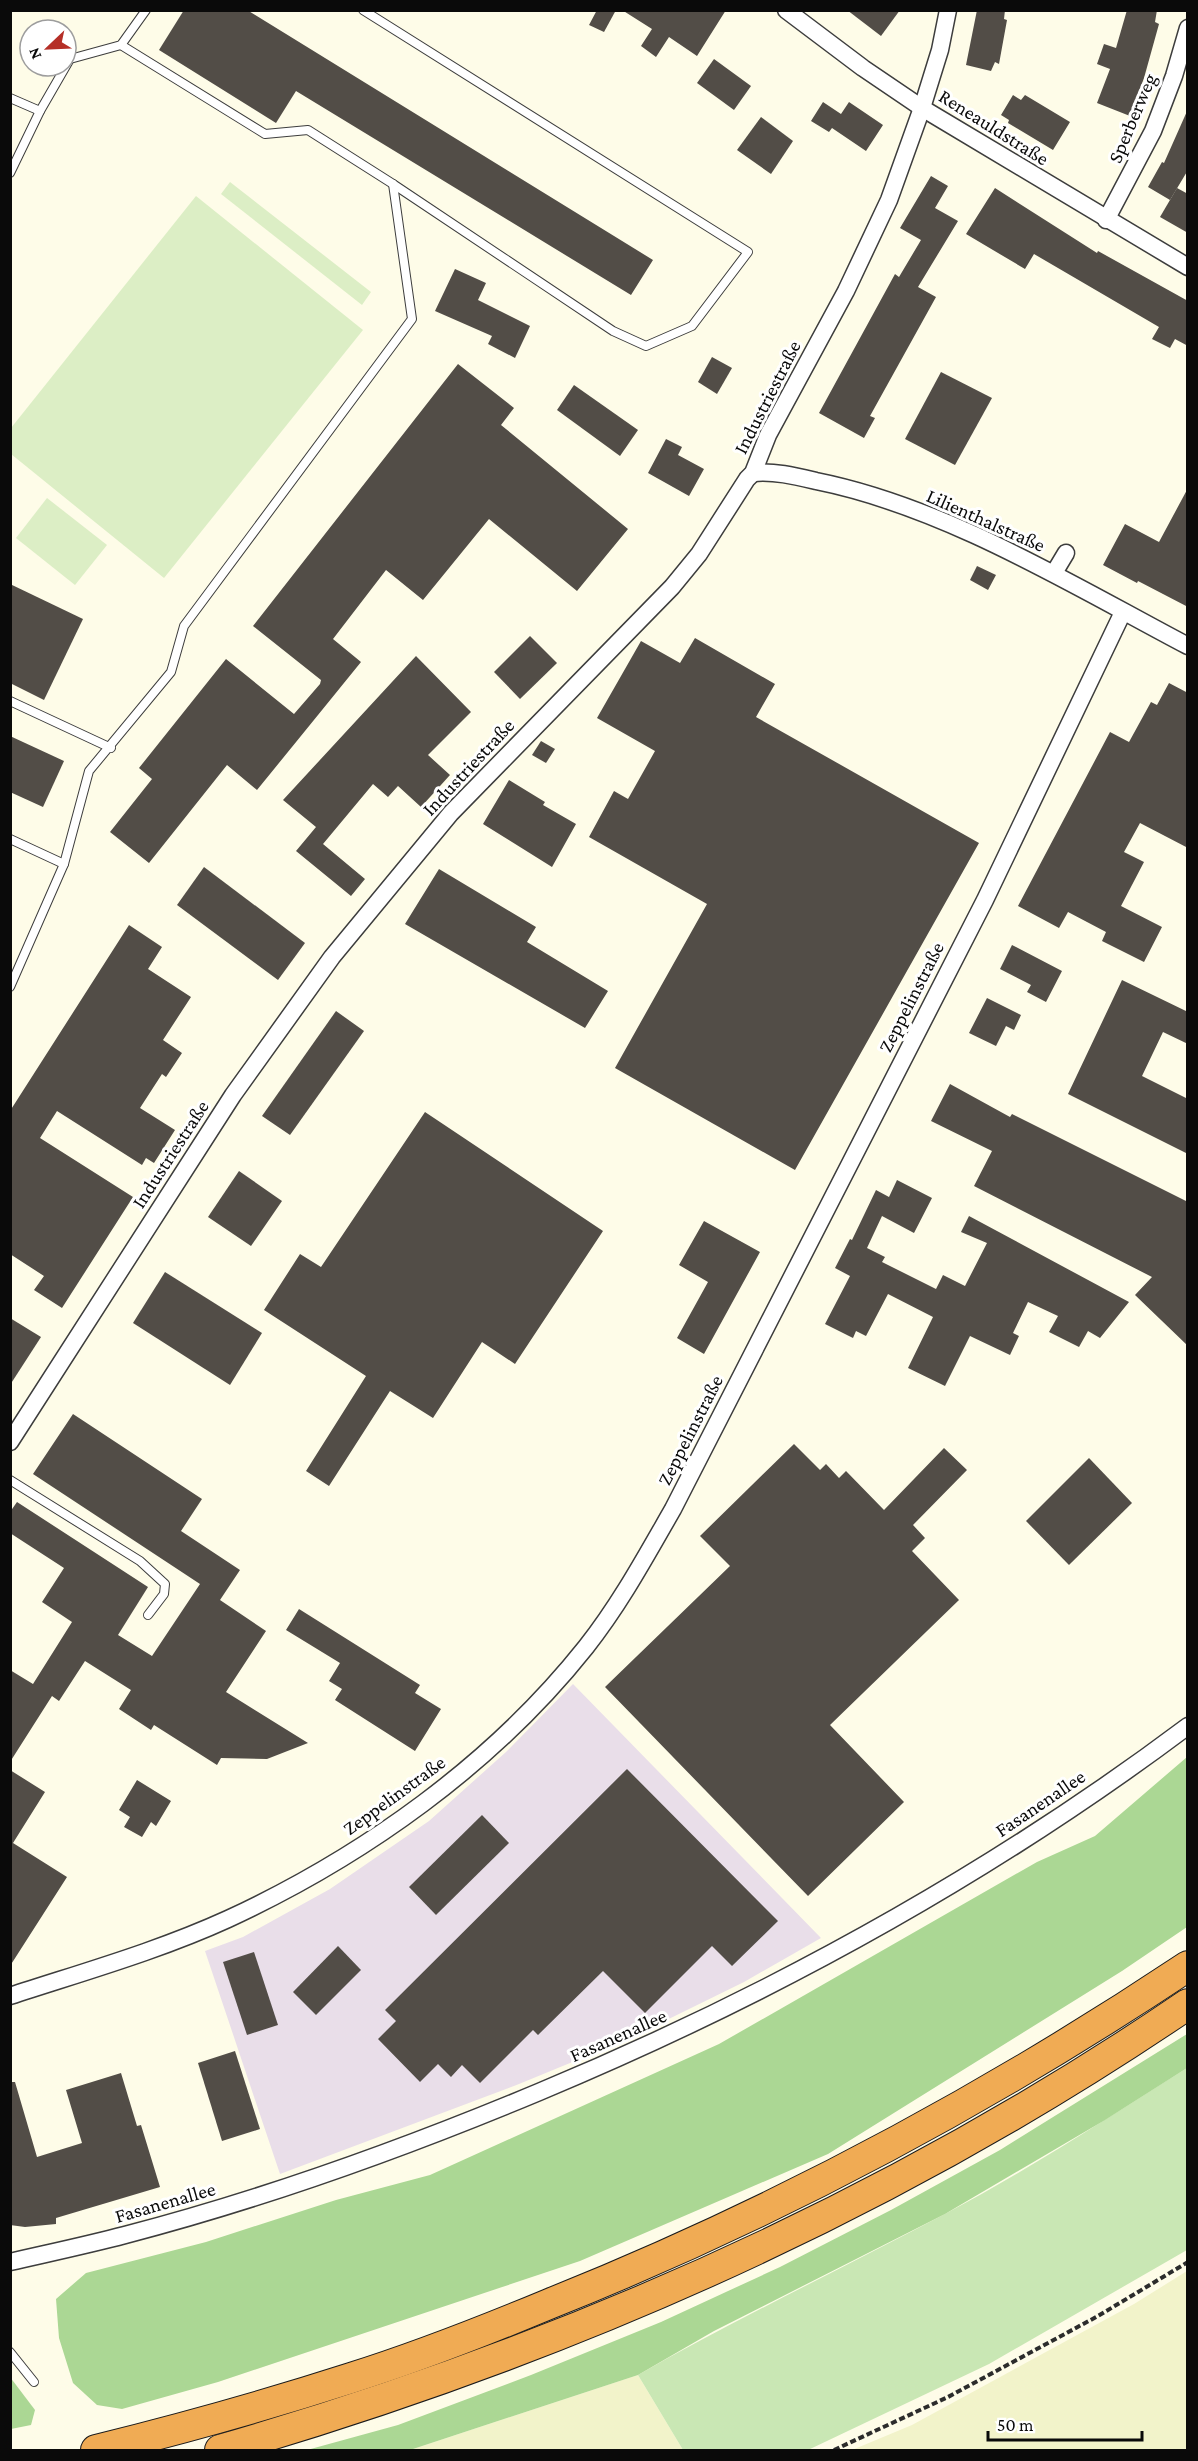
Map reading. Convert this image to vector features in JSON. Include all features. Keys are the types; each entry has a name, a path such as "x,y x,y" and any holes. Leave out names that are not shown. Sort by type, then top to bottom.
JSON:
{"highway":[{"path":"102,2449 354,2377 496,2326 685,2248 817,2184 961,2107 1059,2049 1188,1966"},
{"path":"220,2451 364,2407 508,2355 624,2309 707,2272 832,2212 976,2135 1078,2075 1188,2004"}],"street":[{"name":"Reneauldstraße","path":"786,10 863,68 922,108 1188,267"},
{"name":"Industriestraße","path":"10,1442 233,1095 332,957 451,813 672,587 699,554 753,473 768,435 846,291 889,201 940,50 948,10"},
{"name":"Sperberweg","path":"1106,220 1153,131 1188,28"},
{"name":"Lilienthalstraße","path":"753,473 776,473 836,485 959,528 1054,573 1188,646"},
{"path":"1054,573 1066,553"},
{"name":"Zeppelinstraße","path":"10,1996 170,1942 218,1923 289,1888 342,1857 402,1818 497,1742 538,1703 586,1646 627,1589 684,1488 980,911 1123,612"},
{"name":"Fasanenallee","path":"10,2262 148,2229 368,2160 485,2115 638,2051 841,1948 942,1892 1054,1819 1188,1726"}],"lane":[{"path":"10,173 40,111 70,59 121,45 146,10"},
{"path":"121,45 265,134 308,130 613,331 646,346 692,326 748,252 363,10"},
{"path":"10,98 40,111"},
{"path":"10,987 64,864 89,771 111,748 171,672 184,626 412,319 393,184"},
{"path":"10,700 111,748"},
{"path":"10,839 64,864"},
{"path":"10,1480 140,1561 165,1584 164,1594 148,1615"},
{"path":"10,2352 34,2382"}],"path":[{"path":"834,2451 948,2397 1098,2316 1188,2262"}],"shaded area":[{"path":"573,1684 821,1938 744,1982 626,2040 519,2084 280,2174 205,1951 243,1937 330,1889 429,1821 506,1752"}],"green space":[{"path":"230,182 371,292 362,305 221,194"},
{"path":"196,196 363,330 164,578 11,454 11,428"},
{"path":"47,498 107,545 75,585 16,538"},
{"path":"1187,1757 1187,1927 1122,1971 828,2154 580,2261 218,2382 122,2409 97,2405 73,2383 59,2338 56,2299 86,2273 206,2242 336,2200 430,2175 719,2044 1037,1862 1095,1836"},
{"path":"1187,2034 1187,2068 1105,2120 945,2214 714,2331 638,2375 410,2450 307,2450 398,2425 531,2375 661,2322 780,2267 1000,2150"},
{"path":"1187,2068 1187,2250 989,2364 808,2450 683,2450 638,2375 974,2198 1066,2144"},
{"path":"1187,2271 1187,2450 852,2450 912,2425 1134,2304"},
{"path":"638,2375 683,2450 410,2450"},
{"path":"10,2377 35,2410 31,2425 11,2429"}],"building":[{"path":"184,10 247,10 653,260 631,295 296,91 276,123 159,50"},
{"path":"597,10 616,10 604,32 589,25"},
{"path":"622,10 726,10 697,56 669,37 656,57 641,46 652,29"},
{"path":"847,10 900,10 881,36"},
{"path":"977,10 1005,10 1004,19 1007,20 999,64 995,62 991,71 966,65"},
{"path":"1127,10 1157,10 1155,22 1159,24 1144,78 1130,116 1097,103 1110,69 1097,64 1104,44 1116,48"},
{"path":"714,59 751,86 734,110 697,83"},
{"path":"1013,95 1021,100 1025,95 1070,122 1053,150 1008,123 1009,120 1001,115"},
{"path":"823,102 841,114 849,102 883,125 866,151 832,128 829,132 811,121"},
{"path":"1188,109 1188,170 1170,200 1148,187 1162,162 1164,163"},
{"path":"761,117 793,141 771,174 737,150"},
{"path":"931,176 948,186 935,208 958,221 918,287 936,297 870,416 875,418 864,438 819,413 895,274 899,277 921,240 900,228"},
{"path":"995,188 1097,253 1098,251 1188,301 1188,346 1175,339 1170,348 1152,339 1159,327 1034,254 1025,269 966,234"},
{"path":"1177,188 1188,194 1188,233 1160,217"},
{"path":"455,269 486,283 478,300 530,326 515,358 488,344 492,336 435,311"},
{"path":"712,357 732,368 717,394 698,382"},
{"path":"458,364 514,408 501,425 628,529 577,591 489,519 423,600 386,570 333,639 361,662 257,790 227,765 149,863 110,832 152,779 139,768 226,659 294,714 320,684 321,680 253,626"},
{"path":"941,372 992,398 955,465 905,439"},
{"path":"574,385 638,430 620,456 557,410"},
{"path":"666,439 682,447 678,455 704,469 689,496 648,473"},
{"path":"1188,488 1188,607 1103,565 1125,524 1159,542"},
{"path":"977,566 996,575 988,590 970,580"},
{"path":"10,584 83,619 44,700 10,683"},
{"path":"530,636 557,663 520,699 494,672"},
{"path":"695,638 775,684 756,717 979,843 795,1170 615,1068 707,904 589,837 614,791 628,799 655,751 597,718 641,641 680,663"},
{"path":"416,656 471,712 428,755 450,775 421,807 398,786 388,797 373,784 323,844 365,879 351,896 296,851 316,827 283,800"},
{"path":"1169,683 1188,693 1188,848 1140,823 1124,852 1144,862 1121,906 1162,927 1144,962 1102,941 1106,932 1068,912 1059,928 1018,906 1110,732 1129,742 1151,702 1157,705"},
{"path":"10,736 64,761 43,807 10,792"},
{"path":"541,741 555,749 546,763 532,755"},
{"path":"509,780 545,802 543,805 576,824 552,867 483,824"},
{"path":"204,867 305,943 278,980 177,905"},
{"path":"439,869 536,927 527,942 608,991 585,1028 405,924"},
{"path":"129,925 162,947 148,969 191,997 163,1040 182,1053 166,1077 162,1074 140,1108 175,1130 154,1163 146,1158 142,1165 57,1111 40,1138 133,1197 62,1308 34,1290 44,1276 10,1254 10,1111"},
{"path":"1012,945 1062,971 1046,1002 1027,992 1031,985 1000,969"},
{"path":"1122,980 1188,1012 1188,1044 1163,1032 1142,1076 1188,1099 1188,1154 1068,1094"},
{"path":"987,998 1021,1015 1014,1030 1006,1026 996,1046 969,1033"},
{"path":"336,1011 364,1031 290,1135 262,1116"},
{"path":"950,1084 1010,1117 1012,1114 1188,1202 1188,1346 1135,1295 1152,1277 974,1186 992,1151 931,1121"},
{"path":"425,1112 603,1231 515,1364 482,1342 433,1418 390,1391 329,1486 306,1471 366,1376 264,1310 300,1254 321,1267"},
{"path":"239,1171 282,1201 251,1246 208,1217"},
{"path":"897,1180 932,1198 914,1233 882,1216 867,1248 885,1257 882,1262 936,1289 943,1275 965,1286 987,1243 961,1232 969,1216 1129,1302 1100,1338 1088,1331 1079,1347 1049,1332 1058,1316 1028,1302 1013,1333 1019,1336 1010,1355 970,1336 945,1386 908,1368 933,1317 888,1294 866,1336 856,1331 853,1338 825,1324 850,1276 835,1268 850,1239 852,1240 876,1190 889,1197"},
{"path":"704,1221 760,1252 704,1354 677,1338 708,1282 679,1265"},
{"path":"165,1272 262,1333 230,1385 133,1323"},
{"path":"10,1318 41,1337 10,1385"},
{"path":"73,1414 202,1499 181,1531 240,1570 220,1600 266,1631 226,1692 308,1743 267,1759 221,1758 217,1765 154,1725 151,1730 119,1709 131,1690 85,1661 59,1701 52,1696 10,1762 10,1670 33,1684 72,1622 42,1602 64,1568 10,1533 10,1512 17,1502 148,1587 118,1635 152,1656 200,1584 33,1474"},
{"path":"794,1444 820,1470 826,1464 839,1478 846,1471 884,1510 944,1448 967,1470 913,1525 925,1538 912,1551 959,1600 830,1725 904,1802 808,1896 605,1687 730,1566 700,1536"},
{"path":"1089,1458 1132,1503 1069,1565 1026,1521"},
{"path":"299,1609 420,1685 415,1693 441,1709 415,1751 335,1700 342,1689 329,1681 340,1663 286,1630"},
{"path":"627,1769 778,1921 732,1966 712,1946 645,2013 603,1971 538,2035 533,2030 480,2083 462,2065 451,2077 438,2064 420,2082 378,2039 396,2021 385,2010"},
{"path":"10,1770 45,1792 13,1843 67,1877 10,1966"},
{"path":"137,1780 171,1801 156,1826 151,1822 142,1837 124,1827 130,1817 119,1810"},
{"path":"482,1815 509,1843 436,1915 409,1887"},
{"path":"338,1946 361,1970 316,2015 293,1992"},
{"path":"254,1952 278,2025 247,2035 223,1962"},
{"path":"235,2051 260,2129 222,2141 198,2063"},
{"path":"121,2073 137,2126 141,2125 160,2187 56,2218 56,2224 25,2227 10,2225 10,2082 15,2082 37,2157 82,2143 66,2090"}]}
